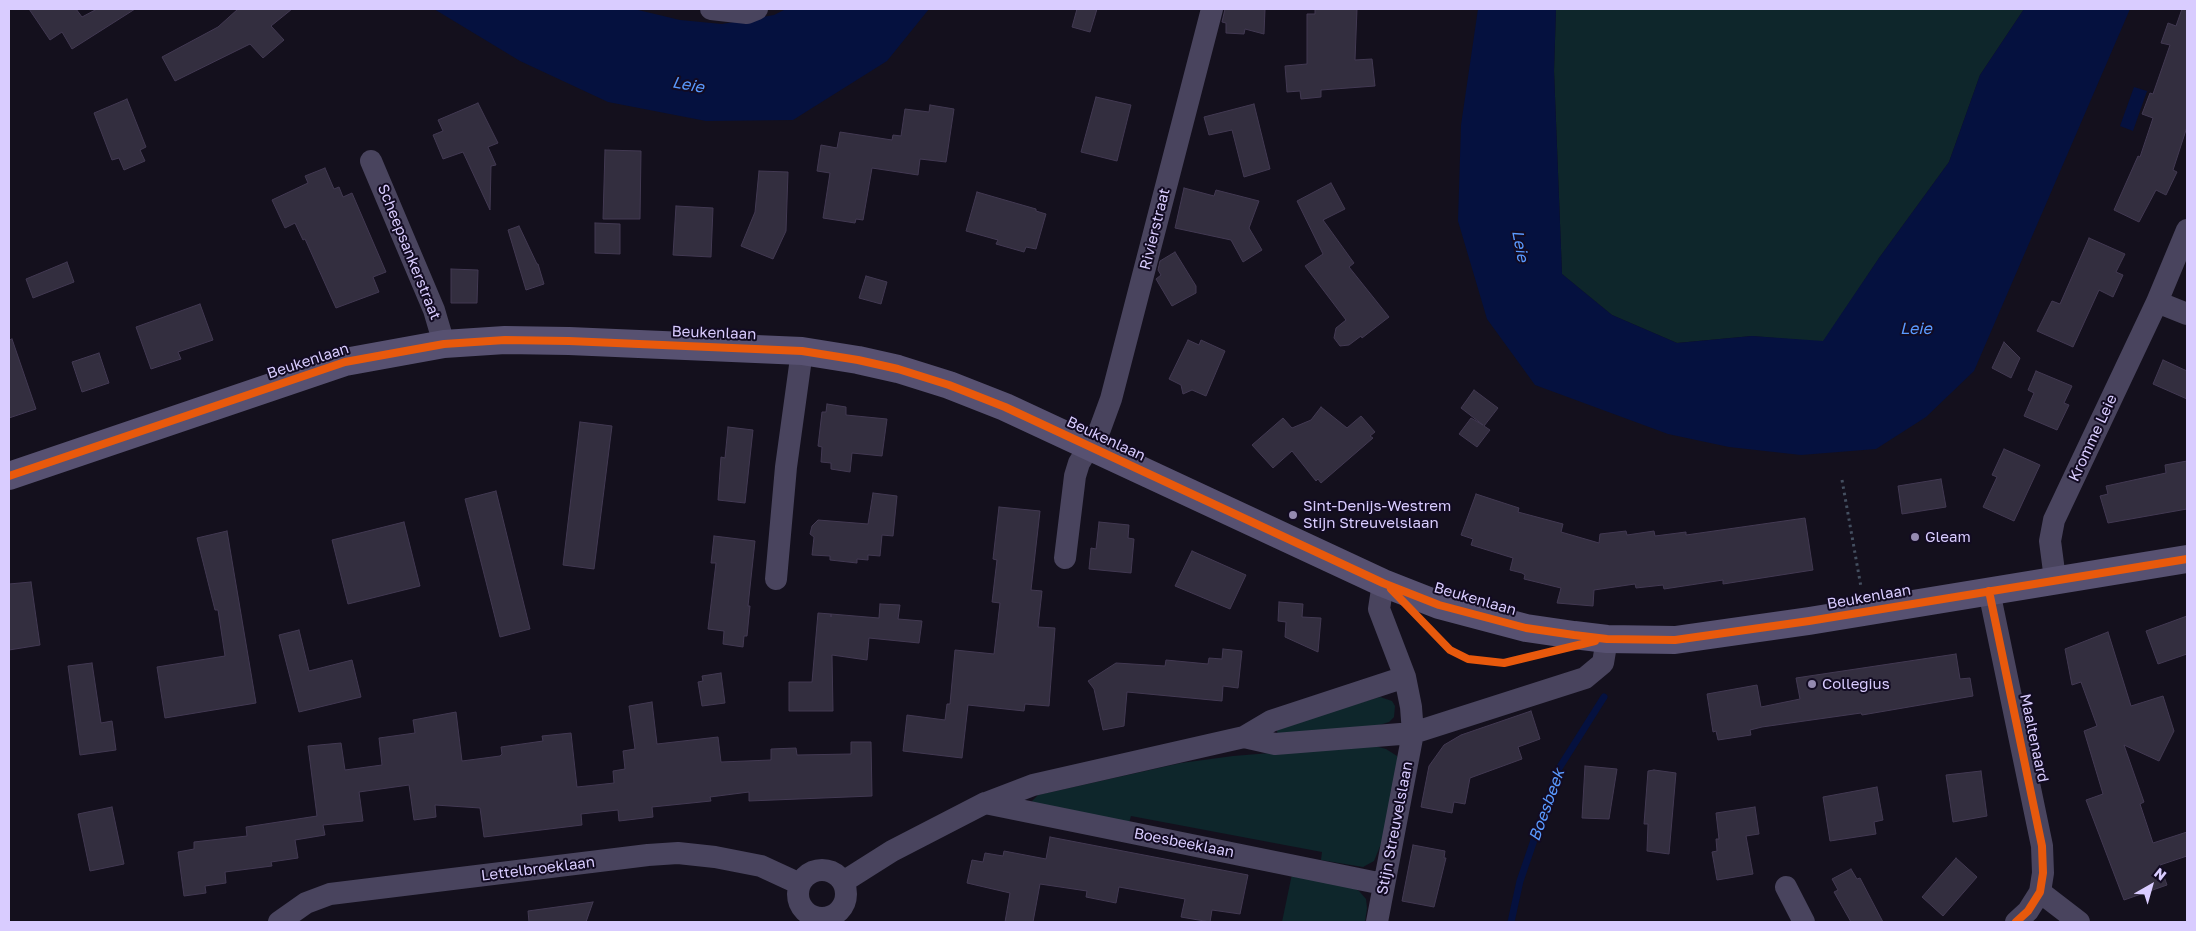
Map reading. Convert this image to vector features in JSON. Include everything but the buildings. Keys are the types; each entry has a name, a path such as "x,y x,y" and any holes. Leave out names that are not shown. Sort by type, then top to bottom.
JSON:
{"street":[{"path":"711,9 747,13 756,9"},
{"name":"Rivierstraat","path":"1089,446 1100,429 1111,399 1212,9"},
{"name":"Scheepsankerstraat","path":"371,161 434,310 444,344"},
{"name":"Kromme Leie","path":"2055,579 2050,541 2054,520 2157,302 2187,230"},
{"path":"2157,302 2187,314"},
{"name":"Beukenlaan","path":"9,476 345,362 444,344 505,340 569,341 802,351 858,360 949,385 1005,407 1383,583 1439,605 1526,628 1607,639 1675,640 2187,558"},
{"path":"776,579 786,467 802,351"},
{"name":"Beukenlaan","path":"1065,558 1075,476 1079,463 1089,446"},
{"path":"1383,583 1379,609 1405,677 1411,707 1413,733"},
{"name":"Maaltenaard","path":"1989,591 2042,846 2043,873 2040,892"},
{"path":"1244,737 1275,744 1413,733 1586,678 1603,663 1607,639"},
{"path":"843,882 892,851 985,803 1033,786 1244,737 1271,721 1405,677"},
{"name":"Stijn Streuvelslaan","path":"1376,922 1413,733"},
{"name":"Boesbeeklaan","path":"985,803 1384,884"},
{"name":"Lettelbroeklaan","path":"279,922 306,903 330,894 648,855 678,854 715,857 761,866 800,884"},
{"path":"820,870 837,875 843,882 846,890 843,905 838,912 823,920 805,912 800,904 798,894 800,884 812,872 820,870"},
{"path":"1786,887 1804,922"},
{"path":"2016,922 2028,911 2040,892 2079,922"}],"path":[{"path":"1842,480 1865,611"}],"green space":[{"path":"1556,9 2024,9 1980,75 1949,162 1879,258 1823,342 1752,336 1677,343 1612,315 1562,274 1554,71"},
{"path":"1380,697 1392,701 1395,706 1394,717 1389,722 1373,727 1278,735 1276,727"},
{"path":"1371,745 1386,749 1397,756 1398,760 1383,839 1374,861 1363,867 1321,860 1322,852 1131,816 1129,823 1033,805 1032,801 1038,795 1181,763 1233,756"},
{"path":"1292,874 1352,887 1359,891 1366,899 1365,922 1282,922"}],"water":[{"name":"Leie","path":"434,9 634,9 680,20 722,24 774,15 786,9 929,9 887,61 793,120 706,121 608,102 520,61"},
{"name":"Leie","path":"1478,9 1556,9 1554,71 1562,274 1612,315 1677,343 1752,336 1823,341 1879,258 1949,162 1980,75 2024,9 2130,9 1974,371 1926,417 1876,449 1801,455 1729,447 1668,434 1535,385 1487,319 1458,221 1461,125"},
{"path":"2134,87 2147,91 2133,131 2120,126"}],"waterway":[{"name":"Boesbeek","path":"1511,922 1520,881 1558,770 1604,697"}],"cycle path":[{"path":"9,476 345,362 444,344 505,340 569,341 802,351 898,369 949,385 1005,407 1383,583 1439,605 1526,628 1574,635 1607,639 1675,640 1809,621 2187,559"},
{"path":"1391,589 1450,650 1468,659 1504,663 1595,641"},
{"path":"1989,591 2042,846 2043,873 2040,892 2028,911 2016,922"}],"place":[{"name":"Sint-Denijs-Westrem Stijn Streuvelslaan","path":"1293,515"},
{"name":"Gleam","path":"1915,537"},
{"name":"Collegius","path":"1812,684"}]}
